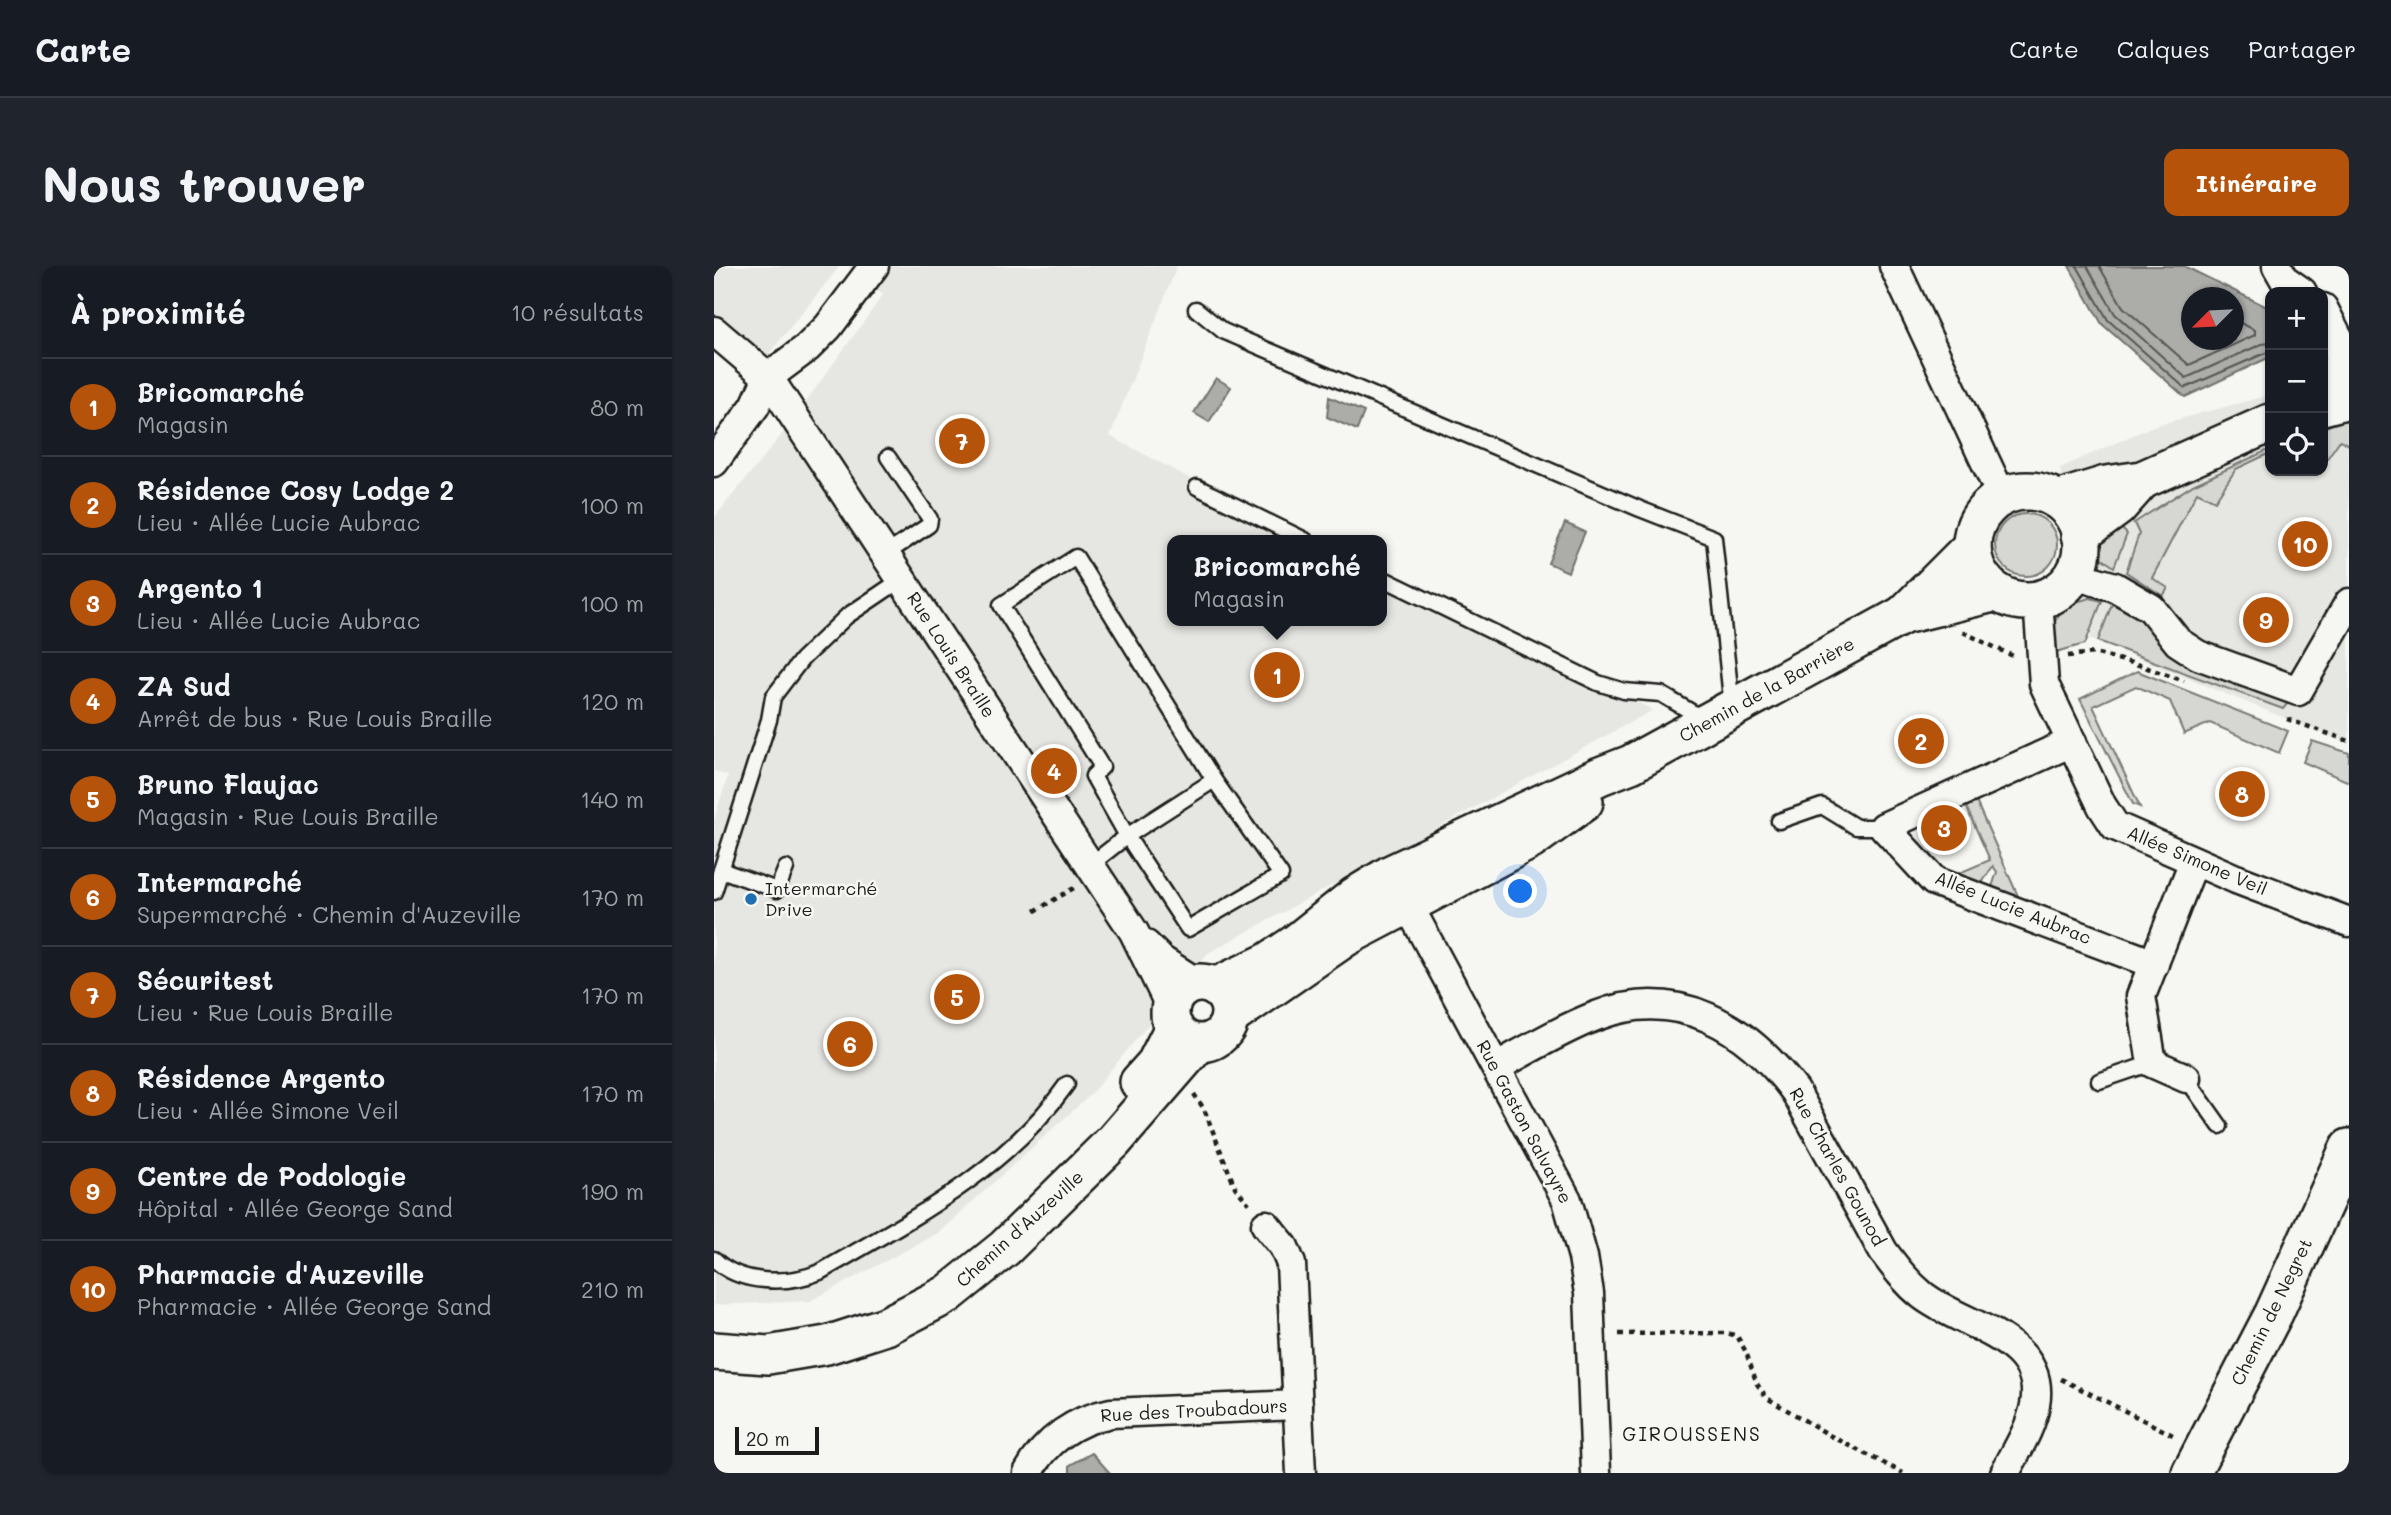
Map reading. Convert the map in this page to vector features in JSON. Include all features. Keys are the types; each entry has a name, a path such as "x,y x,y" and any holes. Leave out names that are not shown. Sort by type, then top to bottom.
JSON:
{"street":[{"path":"714,462 755,406 768,377 807,348 828,327 874,266"},
{"path":"1894,266 2002,497"},
{"path":"2277,266 2285,280 2295,287"},
{"path":"2328,311 2349,326"},
{"path":"2328,318 2340,341 2332,404"},
{"name":"Rue Louis Braille","path":"714,331 768,377 902,579 1085,875 1135,932 1197,1011"},
{"path":"2057,500 2106,485 2142,480 2265,425"},
{"path":"2080,535 2118,506 2142,480"},
{"path":"2029,491 2057,500 2076,521 2080,535 2082,549 2074,575 2052,596 2038,600 2010,599 1985,583 1973,558 1972,546 1974,529 1980,516 1990,505 2015,492 2029,491"},
{"name":"Chemin de la Barrière","path":"1197,1011 1346,937 1399,889 1531,840 1631,764 1903,615 1972,546"},
{"path":"2074,575 2115,587 2151,608 2178,642 2197,655 2298,691 2349,603"},
{"name":"Chemin de la Barrière","path":"1903,615 1997,592"},
{"name":"Allée Simone Veil","path":"2038,600 2044,684 2102,806 2115,826 2236,879 2349,922"},
{"path":"1884,827 2072,742"},
{"name":"Allée Lucie Aubrac","path":"1884,827 1934,881 2154,964"},
{"path":"2186,1078 2152,1063 2141,996 2194,861"},
{"name":"Rue Gaston Salvayre","path":"1399,889 1553,1171 1570,1210 1583,1257 1589,1293 1596,1473"},
{"name":"Rue Charles Gounod","path":"1496,1067 1597,1015 1639,1006 1690,1010 1730,1027 1768,1057 1796,1091 1883,1251 1895,1268 1931,1301 2016,1347 2032,1374"},
{"name":"Chemin d'Auzeville","path":"714,1351 768,1355 827,1345 886,1326 948,1294 1005,1248 1114,1142 1172,1076 1197,1011"},
{"name":"Chemin d'Auzeville","path":"714,1351 839,1321 881,1306 929,1279 970,1246 1130,1093 1197,1011"},
{"name":"Chemin de Negret","path":"2197,1462 2274,1313 2349,1148"},
{"path":"1266,1225 1284,1247 1291,1264 1301,1473"},
{"path":"2005,1473 2032,1419 2037,1395 2032,1374"},
{"name":"Rue des Troubadours","path":"1028,1473 1046,1448 1060,1435 1091,1417 1111,1413 1298,1405"}],"lane":[{"path":"1196,309 1223,331 1714,538 1730,688 1723,715 1661,694 1624,691 1598,683 1387,580"},
{"path":"886,554 929,525 930,519 888,457"},
{"path":"1197,488 1295,535"},
{"path":"1076,557 1214,780 1281,875 1188,929 1126,836 1093,776 1102,767 1002,606 1076,557"},
{"path":"714,892 769,720 773,697 802,659 847,616 902,579"},
{"path":"1085,875 1126,836 1214,780"},
{"path":"1779,821 1822,806 1856,827 1884,827"},
{"path":"721,870 777,890 786,868"},
{"path":"2099,1081 2152,1063"},
{"path":"2186,1078 2220,1126"},
{"path":"714,1259 733,1272 765,1280 806,1278 820,1272 915,1218 983,1170 1037,1123 1067,1084"}],"path":[{"path":"1942,606 1964,634 2024,662 2094,653 2136,664 2186,682"},
{"path":"2286,719 2349,741"},
{"path":"1035,911 1085,875"},
{"path":"1204,1109 1235,1187 1266,1225"},
{"path":"1590,1334 1727,1333 1737,1336 1767,1398 1831,1436 1903,1473"},
{"path":"2032,1374 2197,1462"}],"shaded area":[{"path":"714,266 840,266 747,381 714,353"},
{"path":"848,266 1177,266 1110,436 1297,535 1167,535 1167,626 1387,626 1387,579 1653,710 1208,953 1090,1095 938,1233 810,1301 714,1305 714,820 728,776 714,771 714,518 784,432 883,295"},
{"path":"2349,374 2349,744 2091,639 2060,468 2153,426 2265,396 2265,476 2328,476 2328,380"},
{"path":"2349,417 2349,445 2340,440 2328,457 2328,426"},
{"path":"2265,451 2265,455 2236,469 2215,501 2197,492 2152,578 2168,588 2163,596 2126,572 2139,534 2134,523 2193,485"},
{"path":"2026,514 2048,523 2057,545 2048,567 2026,576 2004,567 1995,545 2004,523"},
{"path":"2115,522 2127,534 2114,567 2100,557 2099,544"},
{"path":"2090,598 2102,601 2085,644 2056,652 2049,639 2054,623 2067,607"},
{"path":"2112,604 2134,614 2189,664 2288,703 2283,709 2098,641"},
{"path":"2137,671 2288,731 2279,753 2210,723 2184,734 2170,701 2136,686 2093,706 2140,807 2133,804 2080,699"},
{"path":"2312,741 2349,753 2349,782 2303,762"},
{"path":"1975,799 2022,905 1990,893 1997,872 1993,866 1978,889 1952,876 1990,860 1964,802"}],"water":[{"path":"2069,266 2184,266 2226,287 2181,287 2181,350 2244,350 2244,296 2265,306 2265,359 2185,397 2102,324"},
{"path":"1216,378 1231,387 1209,422 1194,413"},
{"path":"1329,397 1364,412 1357,430 1327,417"},
{"path":"1565,523 1585,532 1568,572 1548,563"},
{"path":"1092,1453 1110,1473 1070,1473 1070,1465"}],"place":[{"name":"Sécuritest","path":"962,441"},
{"name":"Pharmacie d'Auzeville","path":"2305,544"},
{"name":"Centre de Podologie","path":"2266,620"},
{"name":"Bricomarché","path":"1277,675"},
{"name":"Résidence Cosy Lodge 2","path":"1921,741"},
{"name":"ZA Sud","path":"1054,771"},
{"name":"Résidence Argento","path":"2242,794"},
{"name":"Argento 1","path":"1944,828"},
{"name":"Intermarché Drive","path":"751,899"},
{"name":"Bruno Flaujac","path":"957,997"},
{"name":"Intermarché","path":"850,1044"}],"district":[{"name":"GIROUSSENS","path":"1692,1434"}]}
